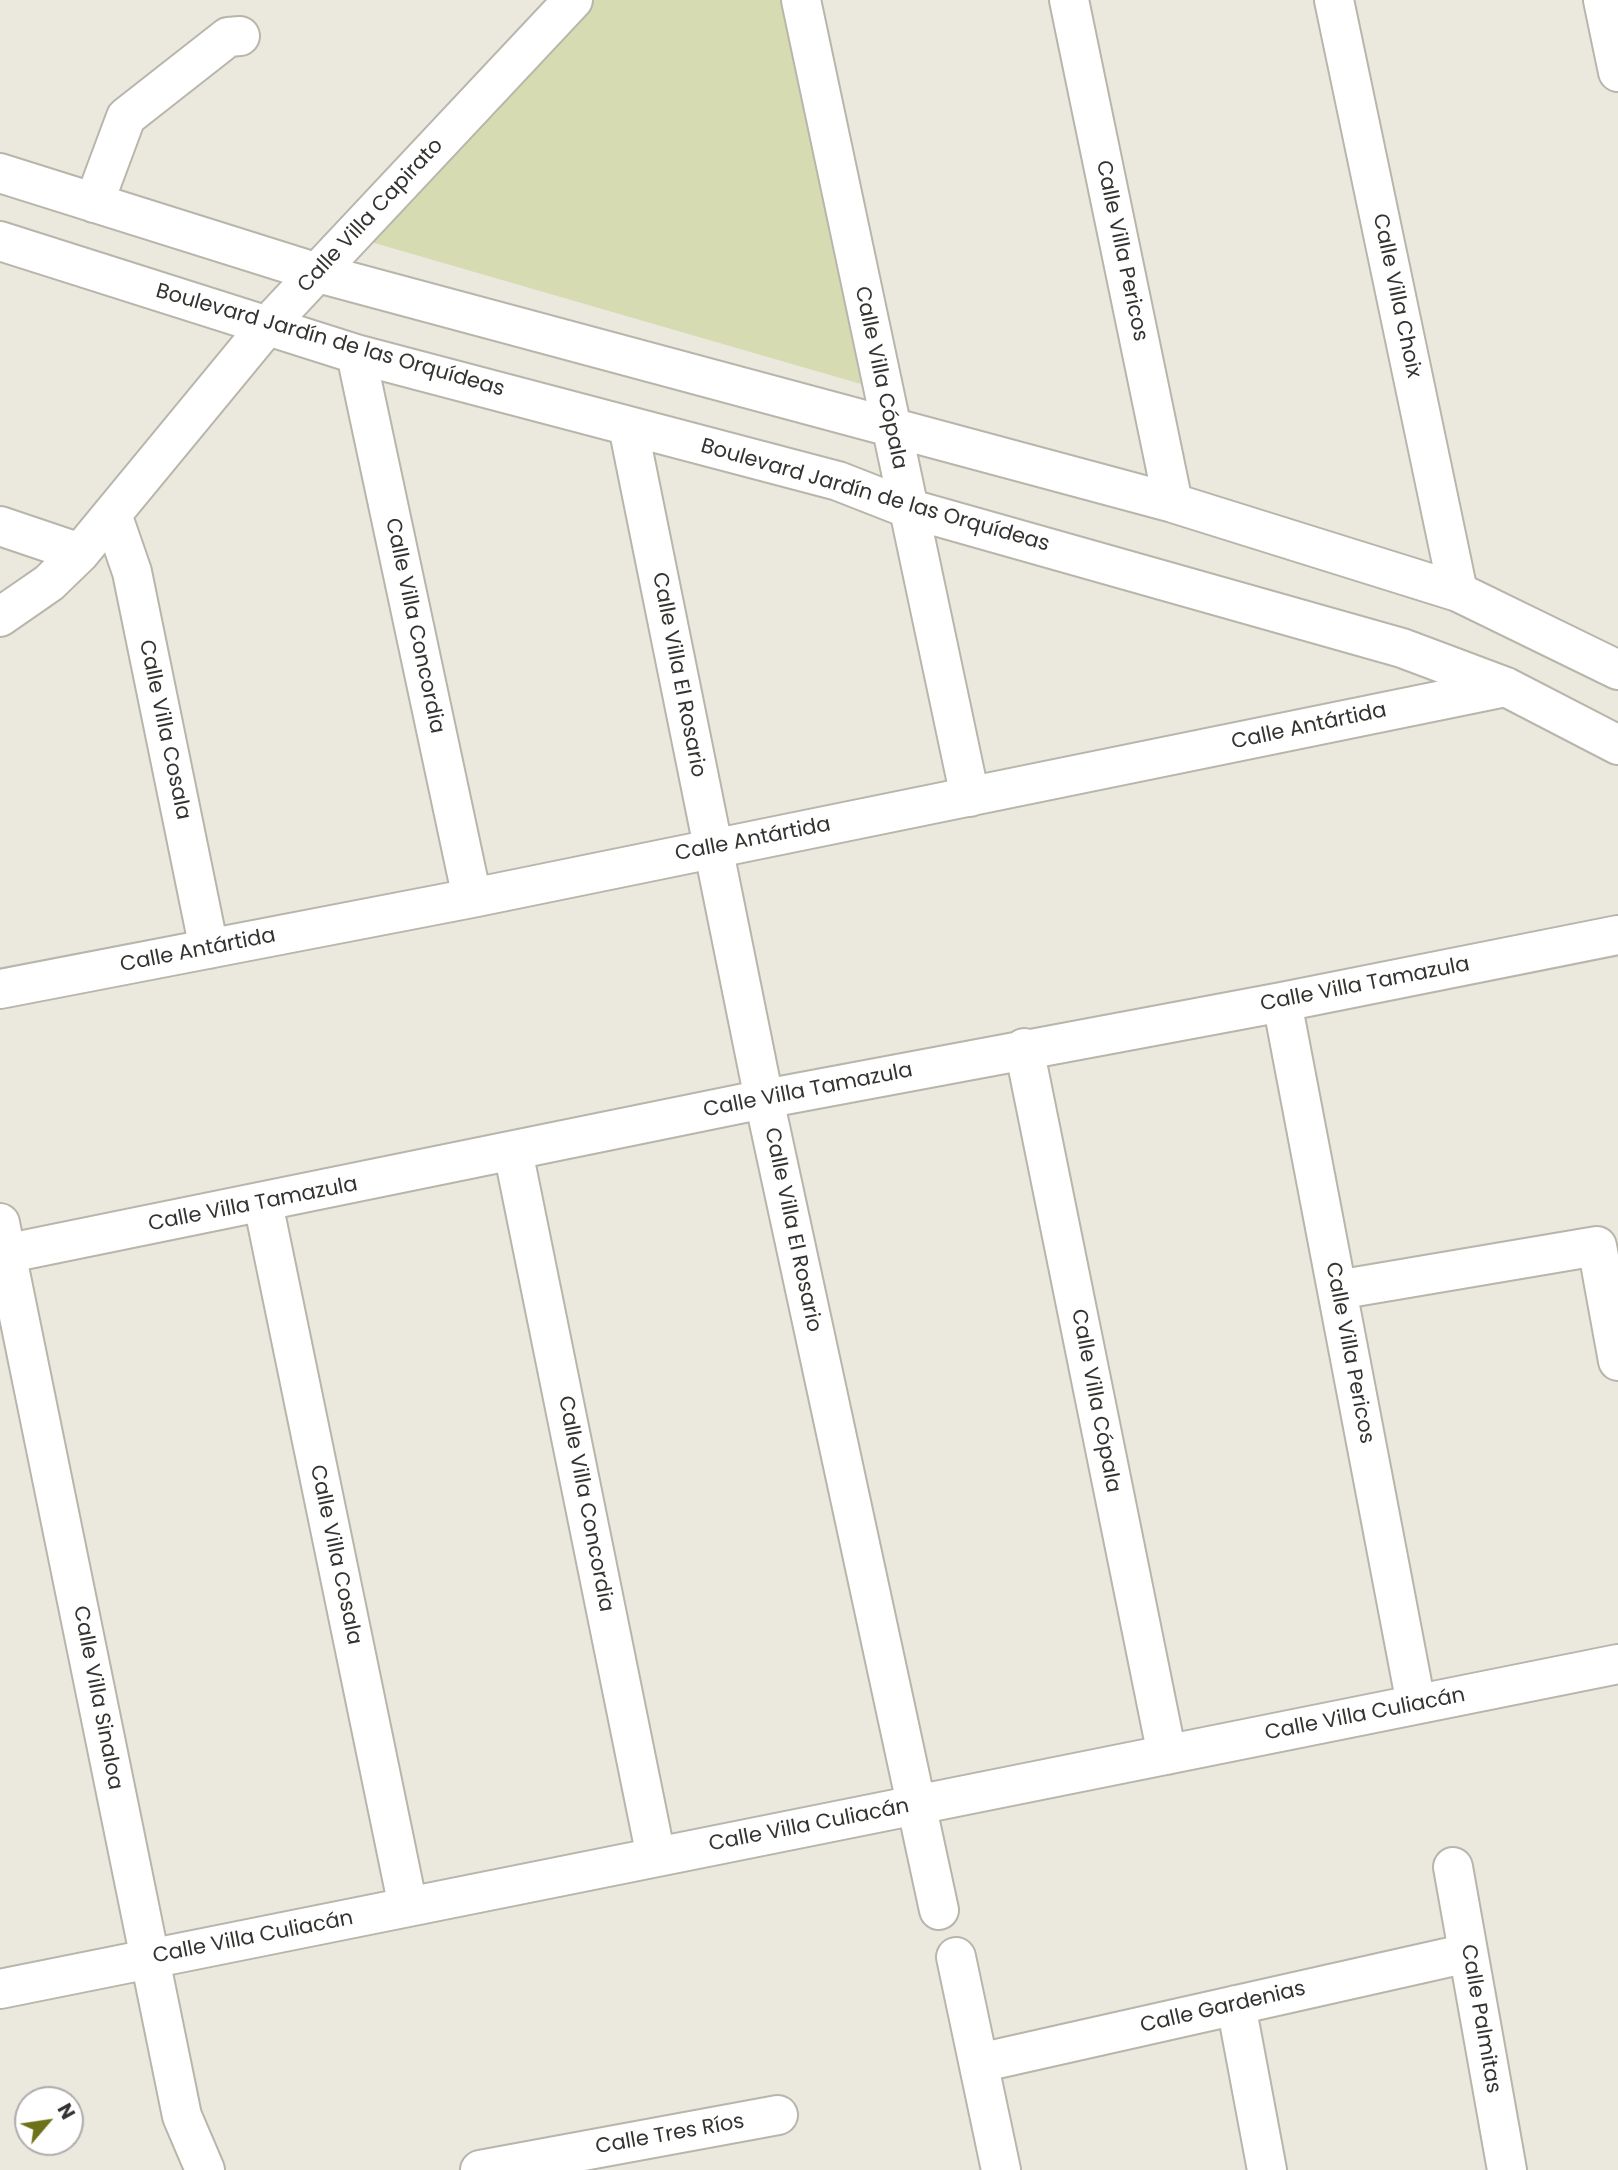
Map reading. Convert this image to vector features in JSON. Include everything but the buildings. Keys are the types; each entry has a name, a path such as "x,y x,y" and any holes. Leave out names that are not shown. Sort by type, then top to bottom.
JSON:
{"street":[{"name":"Calle Villa Capirato","path":"0,617 49,583 80,553 267,326 573,0"},
{"name":"Calle Villa Cópala","path":"801,0 970,797"},
{"name":"Calle Villa Pericos","path":"1069,0 1174,503"},
{"name":"Calle Villa Choix","path":"1334,0 1458,593"},
{"path":"1603,0 1618,72"},
{"path":"94,203 126,117 228,37 240,36"},
{"path":"0,173 318,274 1174,503 1458,593 1618,670"},
{"name":"Boulevard Jardín de las Orquídeas","path":"0,241 356,354 838,481 907,508 1402,648 1506,687 1618,745"},
{"name":"Calle Villa Concordia","path":"356,354 472,898"},
{"name":"Calle Villa El Rosario","path":"628,426 764,1098 939,1910"},
{"name":"Calle Villa Cosala","path":"112,513 132,572 209,949"},
{"path":"0,526 80,553"},
{"name":"Calle Antártida","path":"0,989 472,898 1506,687"},
{"name":"Calle Villa Tamazula","path":"2,1244 263,1203 764,1098 1282,1002 1618,935"},
{"name":"Calle Villa Pericos","path":"1282,1002 1416,1704"},
{"name":"Calle Villa Cópala","path":"1024,1048 1167,1755"},
{"name":"Calle Villa Concordia","path":"513,1151 656,1857"},
{"name":"Calle Villa Cosala","path":"263,1203 408,1908"},
{"name":"Calle Villa Sinaloa","path":"2,1244 182,2116 205,2170"},
{"path":"1337,1290 1597,1246 1618,1361"},
{"name":"Calle Villa Culiacán","path":"0,1989 1618,1664"},
{"name":"Calle Palmitas","path":"1453,1867 1507,2170"},
{"name":"Calle Gardenias","path":"979,2063 1468,1953"},
{"path":"956,1957 1001,2170"},
{"path":"1236,2005 1267,2170"},
{"name":"Calle Tres Ríos","path":"480,2170 778,2115"}],"green space":[{"path":"584,0 785,0 861,384 364,240"}]}
